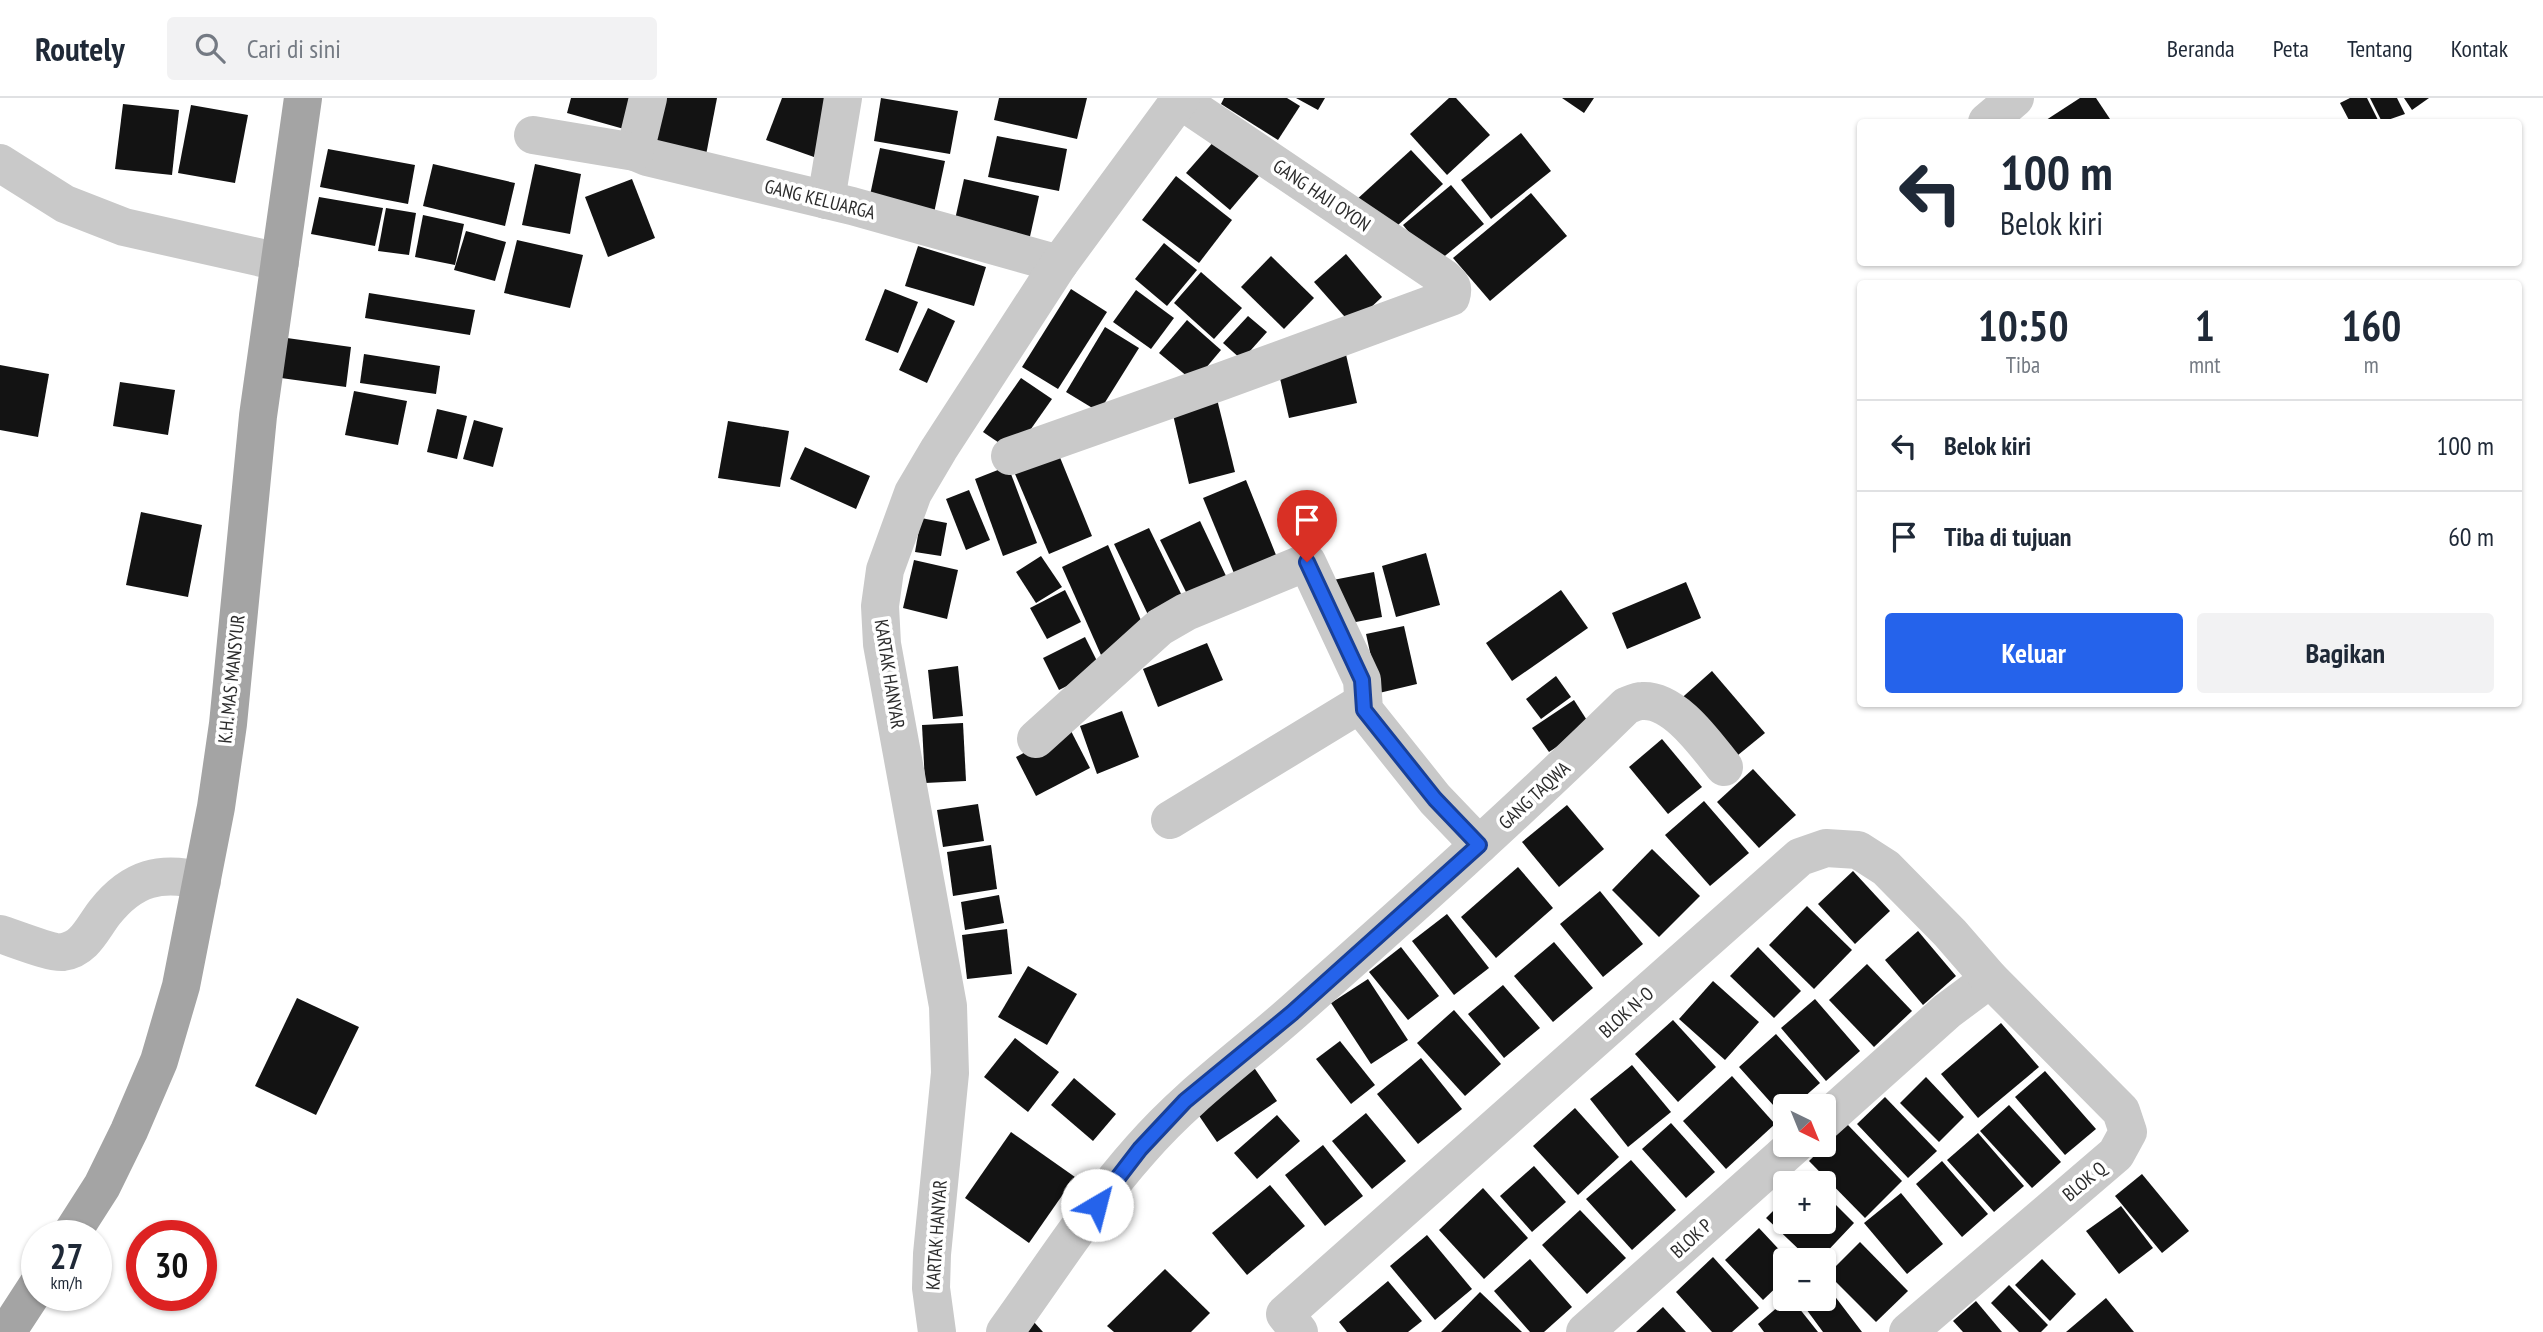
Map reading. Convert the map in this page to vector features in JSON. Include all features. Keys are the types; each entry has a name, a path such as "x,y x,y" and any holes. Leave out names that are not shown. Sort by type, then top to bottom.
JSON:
{"main road":[{"name":"K.H. MAS MANSYUR","path":"80,1220 102,1186 159,1061 181,986 202,881 228,724 258,416 303,98"},
{"path":"7,1332 21,1311"}],"street":[{"path":"635,152 648,98"},
{"path":"826,200 843,98"},
{"path":"1990,119 2015,98"},
{"name":"KARTAK HANYAR","path":"937,1332 931,1289 932,1254 950,1073 948,1006 881,644 880,606 885,570 914,493 939,449 1059,264 1181,99"},
{"name":"GANG HAJI OYON","path":"1010,456 1451,297 1451,284 1444,278 1181,99"},
{"name":"GANG KELUARGA","path":"533,135 635,152 826,200 1059,264"},
{"path":"0,163 65,204 124,227 280,262"},
{"path":"1036,739 1160,627 1186,612 1307,562 1362,680 1364,710 1435,799 1479,845"},
{"name":"GANG TAQWA","path":"1005,1332 1112,1184 1185,1101 1292,1013 1479,845 1626,706 1642,700 1670,710 1693,729 1724,767"},
{"path":"1170,820 1362,704"},
{"name":"BLOK N-O","path":"1280,1326 1800,857 1826,848 1858,850 1886,868 1950,933 1990,979"},
{"path":"0,934 61,953 76,948 88,937 106,911 133,886 158,876 178,875 202,881"},
{"path":"1836,1110 1947,1011 1990,979"},
{"name":"BLOK Q","path":"1908,1332 2116,1154 2128,1132 2121,1111 1990,979"},
{"name":"BLOK P","path":"1586,1332 1782,1157"}],"building":[{"path":"571,98 633,98 624,129 567,113"},
{"path":"661,98 717,98 706,155 652,145"},
{"path":"782,98 835,98 814,157 766,140"},
{"path":"881,98 958,111 950,154 874,141"},
{"path":"999,98 1087,98 1077,139 994,120"},
{"path":"1224,98 1287,98 1300,106 1278,140 1221,104"},
{"path":"1296,98 1325,98 1318,110"},
{"path":"1449,98 1456,98 1490,135 1447,175 1410,134"},
{"path":"1562,98 1594,98 1584,113"},
{"path":"2080,98 2096,98 2110,119 2048,119"},
{"path":"2350,98 2367,98 2378,119 2348,119 2340,103"},
{"path":"2370,98 2397,98 2405,114 2380,119"},
{"path":"2404,98 2429,98 2412,110"},
{"path":"123,104 179,110 172,175 115,169"},
{"path":"191,105 248,115 235,183 178,173"},
{"path":"1521,133 1551,171 1491,219 1461,180"},
{"path":"997,136 1067,149 1059,191 988,177"},
{"path":"1216,139 1259,176 1230,210 1186,173"},
{"path":"880,148 945,161 934,213 869,200"},
{"path":"328,149 415,165 408,204 320,187"},
{"path":"1411,150 1443,184 1386,236 1355,201"},
{"path":"433,164 515,183 505,226 423,206"},
{"path":"535,164 581,174 570,234 522,225"},
{"path":"1176,176 1232,220 1199,263 1142,220"},
{"path":"632,179 655,238 608,257 585,197"},
{"path":"964,179 1039,196 1029,241 954,224"},
{"path":"1451,185 1484,224 1435,264 1403,225"},
{"path":"1531,193 1567,236 1490,301 1453,258"},
{"path":"319,197 383,208 375,246 311,234"},
{"path":"386,208 416,213 409,255 378,251"},
{"path":"423,215 464,224 455,265 415,257"},
{"path":"466,231 506,242 495,281 454,270"},
{"path":"517,240 583,255 570,308 504,293"},
{"path":"1164,243 1197,270 1167,306 1135,279"},
{"path":"918,246 986,267 974,306 905,286"},
{"path":"1346,254 1382,297 1352,325 1314,282"},
{"path":"1271,256 1314,298 1284,329 1241,287"},
{"path":"1201,272 1242,308 1214,339 1174,303"},
{"path":"885,289 918,302 898,353 865,340"},
{"path":"1071,289 1107,312 1058,389 1022,367"},
{"path":"1136,290 1174,318 1151,349 1113,322"},
{"path":"369,293 475,310 470,335 365,318"},
{"path":"928,308 955,321 927,383 899,370"},
{"path":"1248,316 1267,332 1242,360 1223,343"},
{"path":"1187,320 1221,350 1194,382 1159,353"},
{"path":"1105,327 1139,348 1099,412 1066,392"},
{"path":"287,338 351,347 346,387 281,378"},
{"path":"1345,350 1357,403 1289,418 1277,365"},
{"path":"364,354 440,366 436,394 360,383"},
{"path":"0,365 49,374 38,437 0,430"},
{"path":"1021,378 1052,399 1014,453 983,432"},
{"path":"120,382 175,390 168,435 113,426"},
{"path":"354,391 407,401 398,445 345,435"},
{"path":"1216,395 1235,472 1189,484 1171,406"},
{"path":"437,409 467,416 457,459 427,452"},
{"path":"474,420 503,428 493,467 463,459"},
{"path":"728,421 789,431 780,487 718,478"},
{"path":"805,447 870,476 856,509 790,479"},
{"path":"1059,455 1092,536 1049,554 1015,474"},
{"path":"1008,466 1037,543 1003,556 975,479"},
{"path":"1246,480 1280,565 1238,583 1203,498"},
{"path":"969,490 990,540 966,550 946,499"},
{"path":"141,512 202,525 188,597 126,585"},
{"path":"921,518 947,523 941,556 915,552"},
{"path":"1200,521 1227,578 1188,596 1160,540"},
{"path":"1149,528 1186,604 1151,621 1114,544"},
{"path":"1108,545 1147,634 1101,655 1062,567"},
{"path":"1426,553 1440,605 1396,617 1382,566"},
{"path":"1041,556 1062,587 1036,603 1016,572"},
{"path":"914,560 958,570 947,619 903,608"},
{"path":"1374,572 1382,617 1340,625 1333,580"},
{"path":"1686,582 1701,618 1627,649 1612,613"},
{"path":"1065,590 1081,622 1047,639 1030,608"},
{"path":"1561,590 1588,628 1512,681 1486,643"},
{"path":"1404,626 1417,684 1379,693 1366,634"},
{"path":"1085,637 1101,669 1059,690 1043,658"},
{"path":"1207,643 1223,680 1158,707 1143,669"},
{"path":"958,666 963,716 933,719 928,670"},
{"path":"1712,671 1765,733 1727,764 1676,703"},
{"path":"1556,676 1571,697 1541,719 1526,699"},
{"path":"1574,700 1590,725 1549,752 1532,728"},
{"path":"1122,711 1139,757 1097,774 1080,726"},
{"path":"963,723 966,781 925,783 922,725"},
{"path":"1070,729 1090,768 1036,796 1016,757"},
{"path":"1662,739 1702,787 1668,814 1629,767"},
{"path":"1753,769 1796,815 1759,848 1717,802"},
{"path":"1704,801 1749,853 1710,886 1665,835"},
{"path":"978,804 984,841 943,847 937,810"},
{"path":"1567,805 1604,849 1559,887 1522,842"},
{"path":"991,845 997,889 953,896 947,852"},
{"path":"1652,849 1700,896 1659,937 1612,890"},
{"path":"1518,867 1553,908 1496,958 1461,917"},
{"path":"1853,871 1890,911 1855,944 1818,904"},
{"path":"1600,891 1643,944 1603,977 1560,924"},
{"path":"999,895 1004,923 965,930 961,902"},
{"path":"1807,906 1852,950 1814,989 1769,945"},
{"path":"1447,914 1489,968 1454,995 1412,941"},
{"path":"1007,929 1012,974 967,979 962,935"},
{"path":"1918,931 1956,976 1923,1005 1885,960"},
{"path":"1554,942 1593,988 1553,1022 1514,976"},
{"path":"1401,947 1439,996 1408,1020 1369,972"},
{"path":"1758,947 1801,991 1774,1018 1730,976"},
{"path":"1867,964 1912,1011 1874,1047 1829,1000"},
{"path":"1028,966 1077,994 1047,1045 998,1017"},
{"path":"1368,979 1408,1040 1371,1064 1331,1003"},
{"path":"1713,981 1759,1022 1725,1060 1679,1019"},
{"path":"1503,985 1540,1028 1504,1058 1468,1014"},
{"path":"297,998 359,1027 316,1115 255,1086"},
{"path":"1815,999 1860,1051 1826,1081 1781,1028"},
{"path":"1454,1010 1501,1064 1465,1096 1417,1043"},
{"path":"1673,1020 1716,1067 1678,1102 1635,1054"},
{"path":"2001,1023 2039,1067 1978,1118 1941,1074"},
{"path":"1776,1034 1820,1083 1808,1094 1773,1094 1773,1105 1739,1067"},
{"path":"1015,1038 1059,1072 1028,1112 984,1077"},
{"path":"1340,1041 1375,1085 1351,1104 1316,1059"},
{"path":"1421,1058 1462,1109 1418,1144 1377,1094"},
{"path":"1632,1065 1671,1112 1628,1147 1590,1099"},
{"path":"1253,1066 1277,1101 1217,1142 1193,1107"},
{"path":"2045,1071 2096,1129 2065,1155 2015,1097"},
{"path":"1732,1076 1773,1122 1773,1126 1726,1169 1683,1121"},
{"path":"1926,1077 1964,1117 1939,1142 1900,1103"},
{"path":"1074,1078 1116,1114 1093,1141 1051,1105"},
{"path":"1885,1097 1937,1151 1908,1178 1857,1124"},
{"path":"2009,1105 2061,1162 2032,1188 1980,1131"},
{"path":"1575,1108 1619,1157 1578,1195 1533,1146"},
{"path":"1366,1113 1406,1161 1372,1189 1332,1141"},
{"path":"1277,1115 1300,1141 1257,1179 1234,1153"},
{"path":"1671,1123 1715,1172 1686,1198 1642,1149"},
{"path":"1847,1124 1902,1181 1865,1218 1836,1188 1836,1171 1819,1171 1809,1161 1813,1157 1836,1157 1836,1135"},
{"path":"1011,1132 1075,1177 1029,1243 965,1198"},
{"path":"1978,1133 2024,1186 1994,1212 1947,1160"},
{"path":"1323,1145 1363,1196 1325,1226 1285,1175"},
{"path":"1631,1160 1676,1210 1632,1250 1586,1199"},
{"path":"1942,1161 1988,1214 1962,1237 1916,1184"},
{"path":"1534,1166 1566,1202 1532,1232 1500,1196"},
{"path":"2142,1174 2189,1231 2162,1253 2115,1196"},
{"path":"1270,1185 1305,1226 1247,1275 1212,1233"},
{"path":"1483,1188 1528,1238 1484,1279 1439,1230"},
{"path":"1901,1193 1943,1244 1907,1274 1864,1223"},
{"path":"1836,1205 1854,1223 1830,1248 1797,1248 1783,1234 1836,1234"},
{"path":"2121,1206 2153,1248 2119,1274 2086,1231"},
{"path":"1580,1210 1626,1258 1587,1294 1542,1245"},
{"path":"1773,1211 1773,1225 1766,1218"},
{"path":"1759,1228 1778,1248 1773,1248 1773,1290 1763,1300 1725,1260"},
{"path":"1427,1235 1472,1289 1435,1320 1390,1266"},
{"path":"1860,1242 1908,1291 1876,1322 1836,1282 1836,1266"},
{"path":"1713,1257 1759,1308 1732,1332 1712,1332 1676,1292"},
{"path":"1530,1259 1572,1307 1544,1332 1530,1332 1494,1291"},
{"path":"2042,1259 2076,1294 2050,1321 2015,1285"},
{"path":"1165,1269 1210,1313 1191,1332 1114,1332 1107,1326"},
{"path":"1388,1281 1422,1321 1408,1332 1347,1332 1339,1322"},
{"path":"2009,1285 2048,1325 2041,1332 2019,1332 1991,1303"},
{"path":"1480,1292 1522,1332 1441,1332"},
{"path":"1836,1298 1862,1332 1823,1332 1808,1311 1836,1311"},
{"path":"2106,1298 2134,1332 2066,1332"},
{"path":"1976,1301 2002,1332 1963,1332 1953,1321"},
{"path":"1663,1307 1686,1332 1636,1332"},
{"path":"1773,1311 1801,1311 1818,1332 1764,1332 1758,1324"},
{"path":"1033,1321 1043,1332 1022,1332"}],"route":[{"path":"1097,1205 1140,1149 1185,1101 1292,1013 1479,845 1435,799 1364,710 1362,680 1307,562"}]}
